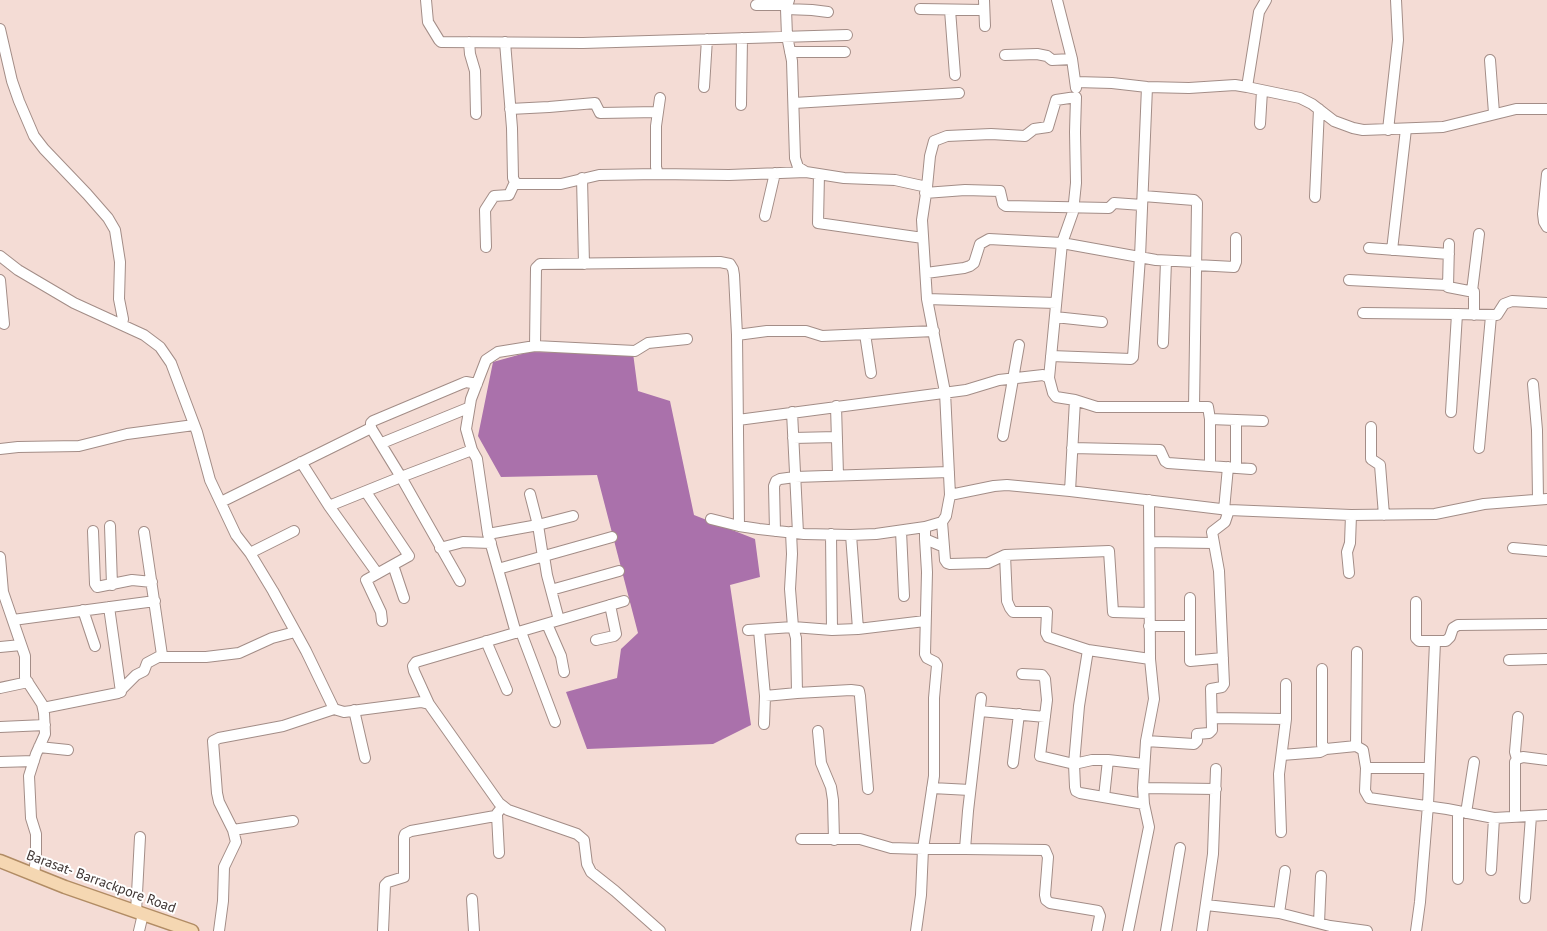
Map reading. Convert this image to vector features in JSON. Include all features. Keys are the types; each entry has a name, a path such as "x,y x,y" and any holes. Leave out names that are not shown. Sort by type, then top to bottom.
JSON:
{"main road":[{"name":"Barasat- Barrackpore Road","path":"0,861 34,875 192,931"}],"street":[{"path":"426,0 428,22 439,40 583,43 848,35"},
{"path":"1057,0 1076,82 1076,183 1073,206 1062,243 1049,378 1054,396 1097,407 1208,407 1210,419 1210,466"},
{"path":"1388,130 1398,40 1396,0"},
{"path":"1247,87 1261,2"},
{"path":"756,5 787,5 828,12"},
{"path":"787,5 787,36 794,103 795,158 798,167 806,172"},
{"path":"920,9 984,5 985,26"},
{"path":"955,7 955,75"},
{"path":"0,29 12,81 34,136 108,218 115,230 120,262 119,299 122,324"},
{"path":"741,105 742,38"},
{"path":"704,87 707,39"},
{"path":"469,42 475,71 476,114"},
{"path":"486,247 485,210 494,196 510,194 515,182 513,178 505,42"},
{"path":"790,52 845,52"},
{"path":"1005,55 1037,54 1047,56 1052,60 1072,59"},
{"path":"1490,60 1494,113"},
{"path":"1076,82 1189,88 1235,85 1300,98 1319,109 1334,121 1353,128 1388,130 1443,126 1494,113 1524,108 1547,109"},
{"path":"1052,356 1133,358 1140,257 1147,87"},
{"path":"1260,124 1262,91"},
{"path":"794,103 960,93"},
{"path":"1076,97 1056,100 1048,127 1034,129 1025,136 990,134 947,136 934,140 930,156 922,220 928,299 945,392 950,495 946,516 942,522 945,560 946,563 950,564 988,563 1005,555 1109,551 1113,612 1149,612"},
{"path":"658,174 656,167 656,139 660,98"},
{"path":"510,109 550,108 595,103 600,112 658,112"},
{"path":"1315,197 1319,109"},
{"path":"1392,250 1406,129"},
{"path":"515,182 518,184 560,184 582,178 606,175 729,175 806,172 844,178 895,180 926,190 1000,190 1003,204 1006,206 1109,208 1114,203 1142,200 1194,200 1197,203 1194,408"},
{"path":"765,216 775,173"},
{"path":"819,174 818,223 923,238"},
{"path":"1547,174 1543,214 1547,227"},
{"path":"582,178 584,264"},
{"path":"1474,315 1475,295 1472,291 1478,234"},
{"path":"926,273 970,266 974,262 980,244 989,239 1062,243 1166,261 1234,267 1236,262 1236,238"},
{"path":"1369,248 1392,250 1449,249 1447,285"},
{"path":"0,256 18,270 74,304 122,324 144,335 160,347 171,363 194,424 210,480 236,535 250,553 296,632 334,709"},
{"path":"1163,342 1166,261"},
{"path":"535,346 536,268 540,264 720,262 730,264 734,269 737,335 739,526"},
{"path":"0,280 4,324"},
{"path":"1349,280 1447,285 1450,289 1472,291"},
{"path":"928,299 1056,304"},
{"path":"1363,313 1491,316 1499,313 1504,304 1512,301 1547,303"},
{"path":"1452,412 1457,314"},
{"path":"1480,448 1491,316"},
{"path":"1055,317 1102,322"},
{"path":"737,335 777,331 806,331 822,336 934,331"},
{"path":"865,334 871,373"},
{"path":"555,722 518,632 498,569 489,539 477,460 466,430 468,408 482,367 491,356 498,352 535,346 635,351 648,343 687,339"},
{"path":"1003,436 1018,345"},
{"path":"738,420 966,390 999,380 1044,375 1049,378"},
{"path":"460,581 382,443 371,428 371,423 466,382 477,384"},
{"path":"950,495 1007,485 1226,510 1351,516 1436,514 1484,504 1543,499 1533,384"},
{"path":"1070,491 1075,400"},
{"path":"836,406 838,475"},
{"path":"382,443 468,408"},
{"path":"792,412 795,533 790,590 796,638 797,693"},
{"path":"1210,419 1263,421"},
{"path":"1146,741 1194,744 1197,741 1197,734 1211,732 1212,689 1222,687 1224,684 1218,564 1212,532 1225,522 1236,420"},
{"path":"0,449 18,446 79,446 127,434 194,424"},
{"path":"1371,427 1371,459 1380,465 1384,515"},
{"path":"221,502 371,428"},
{"path":"793,438 837,437"},
{"path":"1072,448 1160,450 1166,463 1251,469"},
{"path":"329,506 472,450"},
{"path":"301,462 329,506 377,573"},
{"path":"775,531 774,486 776,481 795,477 949,472"},
{"path":"366,492 409,555 409,557 366,580 381,612 382,621"},
{"path":"530,494 559,620"},
{"path":"1128,931 1149,827 1143,788 1146,741 1154,699 1149,626 1149,500"},
{"path":"440,548 463,542 489,539 573,516"},
{"path":"1349,573 1346,552 1350,543 1351,516"},
{"path":"711,519 739,526 775,531 850,535 900,531 942,522"},
{"path":"110,526 112,585"},
{"path":"916,931 921,895 923,849 934,776 936,664 925,656 927,572 924,527"},
{"path":"93,531 97,587 132,580 152,582"},
{"path":"250,553 294,531"},
{"path":"900,531 904,596"},
{"path":"144,532 162,653 160,657"},
{"path":"831,534 832,630"},
{"path":"850,535 858,629"},
{"path":"498,569 612,537"},
{"path":"925,538 944,547"},
{"path":"1150,542 1213,542"},
{"path":"1513,548 1547,551"},
{"path":"1005,555 1008,601 1013,612 1047,612 1046,633 1048,637 1088,650 1150,659"},
{"path":"0,557 2,592 25,656 25,678 43,708 45,725 45,734 30,776 31,818 36,834 34,875"},
{"path":"393,566 404,598"},
{"path":"551,590 619,571"},
{"path":"1190,598 1190,661 1223,658"},
{"path":"12,620 155,601"},
{"path":"499,853 500,811 429,704 413,666 416,662 624,601"},
{"path":"1416,602 1416,638 1419,641 1443,642 1448,640 1453,628 1458,625 1547,624"},
{"path":"596,640 616,634 610,605"},
{"path":"109,607 121,692"},
{"path":"83,610 94,646"},
{"path":"748,630 794,627 832,630 858,629 925,621"},
{"path":"547,624 561,656 564,672"},
{"path":"1149,626 1189,626"},
{"path":"759,630 765,696 764,724"},
{"path":"43,708 121,692 136,675 146,670 147,663 160,657 206,657 239,653 272,638 296,632"},
{"path":"486,641 508,690"},
{"path":"1416,931 1428,806 1435,642"},
{"path":"0,647 21,645"},
{"path":"1088,650 1079,706 1074,764 1076,791 1144,804"},
{"path":"1356,746 1357,652"},
{"path":"1509,660 1547,659"},
{"path":"1322,669 1321,742 1322,746 1326,749"},
{"path":"1022,674 1044,676 1046,700 1040,756 1074,764 1092,760 1108,760 1144,764"},
{"path":"0,688 28,682"},
{"path":"1281,832 1279,774 1286,719 1286,684"},
{"path":"765,696 858,691 868,789"},
{"path":"965,849 981,698"},
{"path":"219,931 223,901 224,867 236,842 233,830 219,802 213,741 219,738 283,726 334,709 344,712 421,702 429,704"},
{"path":"354,710 365,758"},
{"path":"980,711 1045,717"},
{"path":"1013,763 1019,714"},
{"path":"1212,718 1286,719"},
{"path":"1515,816 1517,759 1515,752 1518,718"},
{"path":"0,727 45,725"},
{"path":"818,731 821,763 833,800 834,840"},
{"path":"1282,755 1320,752 1326,749 1356,746 1364,750 1366,768 1365,790 1370,798 1494,818 1547,815"},
{"path":"39,747 68,750"},
{"path":"1517,759 1523,757 1547,760"},
{"path":"1104,797 1108,760"},
{"path":"0,762 34,761"},
{"path":"1458,879 1462,812 1474,762"},
{"path":"1366,768 1429,768"},
{"path":"1202,931 1213,854 1216,769"},
{"path":"932,788 970,790"},
{"path":"1143,788 1216,790"},
{"path":"384,931 385,885 388,882 404,878 405,834 411,831 500,811 571,831 580,837 585,844 587,864 591,872 660,931"},
{"path":"1525,898 1531,816"},
{"path":"1491,870 1494,818"},
{"path":"233,830 293,821"},
{"path":"139,931 140,837"},
{"path":"801,838 860,839 891,848 1045,850 1048,857 1046,900 1050,903 1098,911 1100,916 1096,931"},
{"path":"1166,931 1180,848"},
{"path":"1279,914 1286,871"},
{"path":"1319,923 1321,876"},
{"path":"472,899 474,931"},
{"path":"1206,905 1279,914 1365,931"}],"shaded area":[{"path":"529,352 633,353 638,391 670,401 694,515 755,539 760,577 730,585 751,725 713,744 587,749 566,692 617,678 621,649 638,633 597,475 501,477 478,436 493,362"}]}
